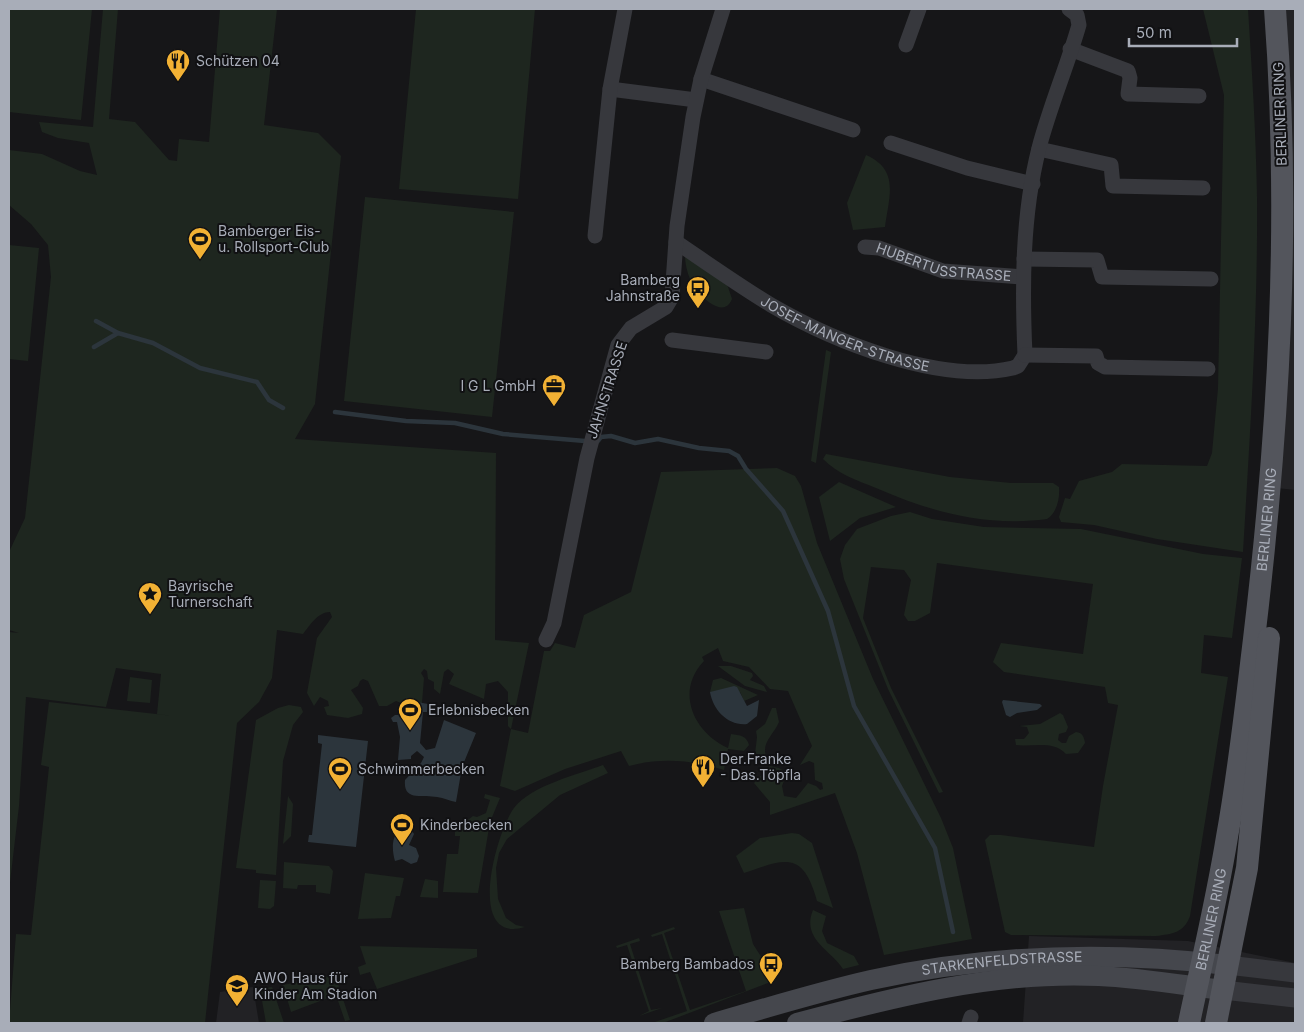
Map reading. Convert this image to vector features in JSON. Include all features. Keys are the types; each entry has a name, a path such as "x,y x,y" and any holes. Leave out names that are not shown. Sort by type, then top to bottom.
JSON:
{"main road":[{"name":"BERLINER RING","path":"1190,1023 1227,838 1237,773 1271,494 1279,350 1282,228 1282,169 1275,9"},
{"name":"BERLINER RING","path":"1289,9 1295,150"},
{"name":"BERLINER RING","path":"1216,1023 1247,868 1254,810 1272,606 1285,500 1294,374 1295,307"},
{"name":"STARKENFELDSTRASSE","path":"714,1023 871,980 983,962 1078,955 1228,965"},
{"name":"STARKENFELDSTRASSE","path":"797,1023 902,997 1013,980 1098,976 1223,990"}],"street":[{"path":"596,236 610,89 625,9"},
{"name":"JAHNSTRASSE","path":"546,640 554,623 586,458 618,345 631,328 666,307 672,297 676,242 696,100 724,9"},
{"path":"906,45 919,9"},
{"name":"HUBERTUSSTRASSE","path":"1026,356 1023,277 1033,184 1039,149 1079,25 1073,12"},
{"path":"1070,49 1128,70 1130,78 1128,94 1199,96"},
{"path":"701,79 853,130"},
{"path":"610,89 696,100"},
{"path":"891,143 967,168 1033,184"},
{"path":"1039,149 1111,166 1113,186 1203,188"},
{"name":"JOSEF-MANGER-STRASSE","path":"676,242 772,306 820,329 889,356 912,363 973,372 1013,368 1018,366 1026,356"},
{"name":"HUBERTUSSTRASSE","path":"865,247 879,248 943,271 1023,277"},
{"name":"HUBERTUSSTRASSE","path":"1024,259 1097,260 1102,276 1211,279"},
{"path":"672,340 766,352"},
{"path":"1026,356 1096,356 1098,363 1105,367 1208,369"},
{"name":"STARKENFELDSTRASSE","path":"1228,965 1295,973"},
{"name":"STARKENFELDSTRASSE","path":"1223,990 1295,998"}],"shaded area":[{"path":"9,9 92,9 81,120 9,112"},
{"path":"103,9 118,9 109,119 135,122 169,160 177,161 179,139 209,142 220,9 277,9 264,125 318,133 341,156 315,404 295,439 496,453 495,640 529,643 511,729 508,726 508,692 498,681 486,684 484,699 449,684 454,674 448,669 444,672 440,694 434,689 434,682 428,679 427,671 424,669 421,673 424,678 422,703 401,703 396,701 387,706 379,706 368,681 363,679 358,686 351,690 363,708 362,714 348,718 327,715 324,707 329,706 328,701 320,697 314,706 307,693 317,638 332,617 330,612 318,617 303,634 277,630 272,678 259,702 237,723 205,1023 9,1023 16,934 31,935 49,767 41,765 49,702 174,716 157,714 161,674 116,668 106,707 26,697 19,806 9,891 9,632 19,633 9,630 9,552 25,518 51,277 48,245 31,224 9,205 9,150 42,154 80,171 97,175 89,143 58,138 42,132 39,122 93,127"},
{"path":"416,9 535,9 518,199 399,189"},
{"path":"1203,9 1248,9 1256,150 1257,242 1253,375 1243,552 1157,539 1094,525 1061,522 1059,517 1065,498 1070,499 1079,481 1112,472 1122,464 1207,466 1212,453 1218,388 1224,95"},
{"path":"1274,9 1295,9 1295,490 1268,487"},
{"path":"866,155 877,161 884,168 888,176 890,195 885,227 853,230 847,203"},
{"path":"365,197 514,212 492,417 344,401"},
{"path":"9,245 39,248 28,361 9,359"},
{"path":"685,256 727,284 732,299 728,305 716,306 697,291 689,276"},
{"path":"826,350 831,352 816,463 811,461"},
{"path":"826,454 950,477 1011,483 1053,483 1059,487 1059,496 1053,513 1047,519 1002,521 959,516 897,497 841,473 823,459"},
{"path":"777,468 795,476 801,486 817,543 873,679 941,818 953,848 972,939 884,955 857,853 835,793 770,815 770,802 754,783 770,766 779,768 787,773 782,786 784,796 796,798 808,783 820,790 823,789 822,783 815,780 814,763 809,761 800,765 812,746 788,691 770,689 749,667 723,661 718,648 702,657 704,661 695,673 690,697 692,710 697,721 705,732 716,741 728,748 731,734 743,736 748,742 749,745 744,751 728,749 724,770 701,764 677,761 653,761 629,766 621,751 565,769 515,791 500,786 511,729 528,733 544,651 550,651 555,643 575,648 584,615 631,592 661,472"},
{"path":"839,482 896,507 860,518 830,541 819,497"},
{"path":"910,512 932,519 984,527 1081,529 1203,554 1242,558 1232,638 1204,635 1201,673 1228,677 1190,916 1184,926 1177,932 1156,936 1011,935 1005,932 985,840 990,835 1001,835 1094,847 1118,705 1108,703 1105,687 1004,672 993,662 1001,643 1083,654 1093,584 937,563 930,613 915,621 908,621 904,615 911,580 904,570 871,567 863,618 891,688 943,792 939,793 888,689 844,579 840,559 845,545 857,529 891,516"},
{"path":"718,666 731,666 752,673 753,676 750,680 764,686 767,692 745,686"},
{"path":"130,677 152,680 150,703 127,701"},
{"path":"721,678 758,695 744,701 740,692 710,692 713,680"},
{"path":"734,686 737,687 747,706 759,700 757,716 747,724 728,720 722,716 714,705 710,692"},
{"path":"1003,700 1040,704 1042,706 1037,710 1017,713 1010,717 1006,715"},
{"path":"417,702 428,704 427,712 423,712 420,743 426,750 435,748 444,720 476,733 462,767 456,802 437,797 415,796 407,792 405,787 405,780 421,763 424,757 417,751 411,756 411,759 398,760 400,737 397,722 393,722 391,718 399,715 401,707 406,706 410,709 407,718 413,719"},
{"path":"289,705 301,707 303,712 293,725 283,761 276,875 236,868 256,720 278,708"},
{"path":"772,708 776,708 779,722 766,744 765,753 767,759 760,760 755,754 756,731 765,724"},
{"path":"1060,713 1063,715 1068,727 1066,732 1059,734 1058,740 1066,743 1069,736 1076,732 1082,734 1085,743 1078,753 1066,754 1055,747 1043,745 1016,745 1015,739 1024,739 1029,733 1027,727 1019,726 1040,724"},
{"name":"Schwimmerbecken","path":"318,735 368,741 356,847 308,842 309,835 312,835 322,744 318,743"},
{"path":"603,765 608,773 560,795 507,839 499,853 496,868 498,899 506,918 516,925 525,927 507,928 495,919 490,904 490,883 500,839 514,808 521,800 543,787"},
{"path":"485,794 500,798 490,822 478,893 443,892 447,854 458,854 460,836 455,836 455,830 473,816 477,817 486,813 490,800 484,798"},
{"path":"288,796 293,804 291,836 283,844"},
{"name":"Kinderbecken","path":"410,828 414,834 409,845 416,848 419,856 417,862 411,864 402,859 395,861 394,839 399,831"},
{"path":"792,833 799,834 812,843 833,908 817,901 812,885 799,866 781,862 744,873 736,856 760,838"},
{"path":"284,862 329,866 333,871 330,894 316,892 316,885 298,885 297,889 283,888"},
{"path":"365,873 404,878 400,896 396,896 391,918 358,919"},
{"path":"425,879 438,881 438,898 420,897"},
{"path":"260,880 276,881 274,906 270,909 258,908"},
{"path":"744,908 753,944 776,980 663,1023 652,1023 687,1011 662,934 652,937 651,935 674,927 675,929 664,933 690,1010 746,991 719,911"},
{"path":"813,910 826,916 822,931 827,943 854,956 859,965 843,969 819,943 811,929 810,920"},
{"path":"1029,936 1188,941 1295,963 1295,1023 1023,1023"},
{"path":"639,938 640,941 630,944 651,1010 662,1008 639,1016 649,1011 627,945 617,948 616,946"},
{"path":"360,946 477,949 477,957 377,989 370,972 360,975 358,967 366,964"},
{"path":"335,975 350,1020 345,1021 336,995 291,1012 283,985"},
{"name":"AWO Haus für Kinder Am Stadion","path":"253,987 259,1023 216,1023 220,992"},
{"path":"272,987 284,1023 266,1023 260,989"}],"waterway":[{"path":"96,321 118,333 153,343 200,368 257,382 269,400 283,408"},
{"path":"94,347 118,333"},
{"path":"335,412 406,421 455,423 503,434 585,441"},
{"path":"598,441 601,437 611,436 635,443 658,439 699,448 729,451 738,456 746,469 783,511 828,611 854,706 935,848 953,932"}],"place":[{"name":"Schützen 04","path":"178,82"},
{"name":"Bamberger Eis- u. Rollsport-Club","path":"200,260"},
{"name":"Bamberg Jahnstraße","path":"698,309"},
{"name":"I G L GmbH","path":"554,407"},
{"name":"Bayrische Turnerschaft","path":"150,615"},
{"name":"Erlebnisbecken","path":"410,731"},
{"name":"Der.Franke - Das.Töpfla","path":"703,788"},
{"name":"Schwimmerbecken","path":"340,790"},
{"name":"Kinderbecken","path":"402,846"},
{"name":"Bamberg Bambados","path":"771,985"},
{"name":"AWO Haus für Kinder Am Stadion","path":"237,1007"}]}
